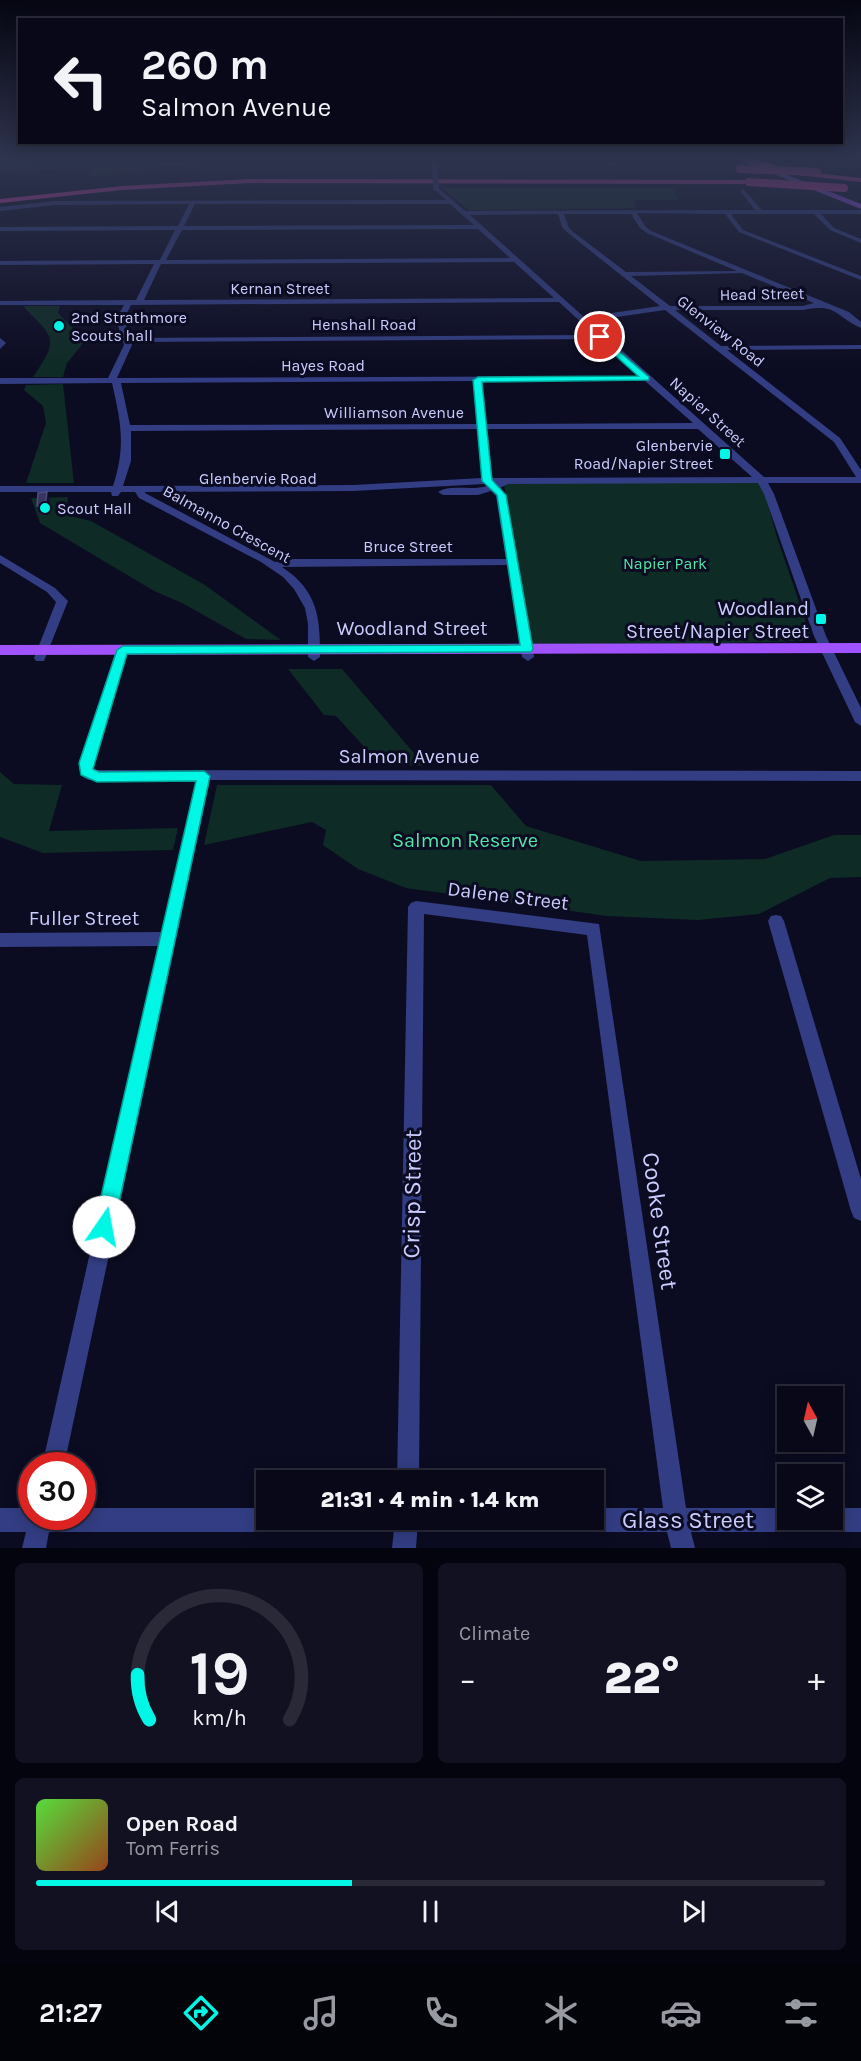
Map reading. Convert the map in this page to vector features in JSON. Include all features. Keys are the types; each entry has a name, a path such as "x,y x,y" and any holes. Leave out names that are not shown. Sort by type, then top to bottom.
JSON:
{"main road":[{"name":"Woodland Street","path":"0,650 42,654 315,654 829,652 861,648"},
{"name":"Woodland Street","path":"829,652 861,656"},
{"name":"Woodland Street","path":"0,658 42,654"}],"street":[{"path":"0,229 293,228"},
{"name":"Napier Street","path":"479,228 760,480 769,494 813,619 861,722"},
{"name":"Glenview Road","path":"567,228 837,440 861,478"},
{"path":"644,228 742,272 846,314 861,326"},
{"path":"739,228 861,278"},
{"path":"831,228 861,241"},
{"path":"139,302 180,229"},
{"path":"0,263 516,260"},
{"path":"624,274 742,272"},
{"name":"Kernan Street","path":"0,303 560,300"},
{"path":"116,491 125,468 126,428 114,381 128,345 120,320 129,302"},
{"name":"Head Street","path":"582,320 667,308 803,308 819,304"},
{"name":"Henshall Road","path":"127,340 600,337"},
{"path":"0,340 3,343 0,346"},
{"path":"719,348 861,347"},
{"name":"Hayes Road","path":"0,381 646,378"},
{"path":"478,380 482,427 491,484 501,495 528,653"},
{"name":"Williamson Avenue","path":"126,428 698,426"},
{"name":"Glenbervie Road","path":"0,494 353,488 514,482 861,478"},
{"name":"Glenbervie Road","path":"141,491 182,494 478,492 491,484"},
{"name":"Glenbervie Road","path":"0,489 16,492"},
{"name":"Balmanno Crescent","path":"141,491 165,508 278,568 299,587 311,608 315,654"},
{"path":"165,508 163,503 167,497 182,494"},
{"path":"0,558 51,590 62,601 42,654"},
{"name":"Bruce Street","path":"278,568 303,562 513,562"},
{"name":"Salmon Avenue","path":"121,654 86,763 86,772 97,777 861,776"},
{"path":"55,1452 204,776"},
{"name":"Dalene Street","path":"416,907 594,929"},
{"name":"Crisp Street","path":"408,1470 416,907"},
{"path":"776,921 861,1211"},
{"name":"Cooke Street","path":"594,929 676,1520 683,1548"},
{"name":"Fuller Street","path":"0,940 168,939"},
{"path":"96,1518 256,1519"},
{"path":"0,1520 18,1519"},
{"name":"Glass Street","path":"604,1520 861,1520"},
{"path":"34,1548 38,1530"},
{"path":"404,1546 406,1530"}],"green space":[{"path":"23,306 60,306 58,313 85,341 67,363 63,377 33,377 47,354 50,339 47,332"},
{"path":"63,384 74,483 26,483 46,423 43,406 24,390 26,385"},
{"name":"Napier Park","path":"761,480 777,537 810,634 802,641 527,649 504,484"},
{"path":"68,497 66,515 91,521 205,585 281,640 246,639 182,603 154,591 40,523 31,498"},
{"path":"288,669 342,669 425,766 381,765 336,716 324,715"},
{"path":"0,772 14,784 62,785 49,831 178,828 173,850 43,853 0,837"},
{"name":"Salmon Reserve","path":"217,785 491,785 526,826 641,861 765,859 834,835 861,835 861,877 830,878 759,914 698,920 607,916 406,888 358,869 323,845 326,830 312,822 204,845"}],"building":[{"path":"47,492 45,506 37,506 38,493"}],"place":[{"name":"2nd Strathmore Scouts hall","path":"59,326"},
{"name":"Glenbervie Road/Napier Street","path":"725,454"},
{"name":"Scout Hall","path":"45,508"},
{"name":"Woodland Street/Napier Street","path":"821,619"}],"route":[{"path":"104,1227 204,776 97,777 86,772 86,763 123,650 527,649 501,495 487,481 478,380 646,378 600,337"}]}
